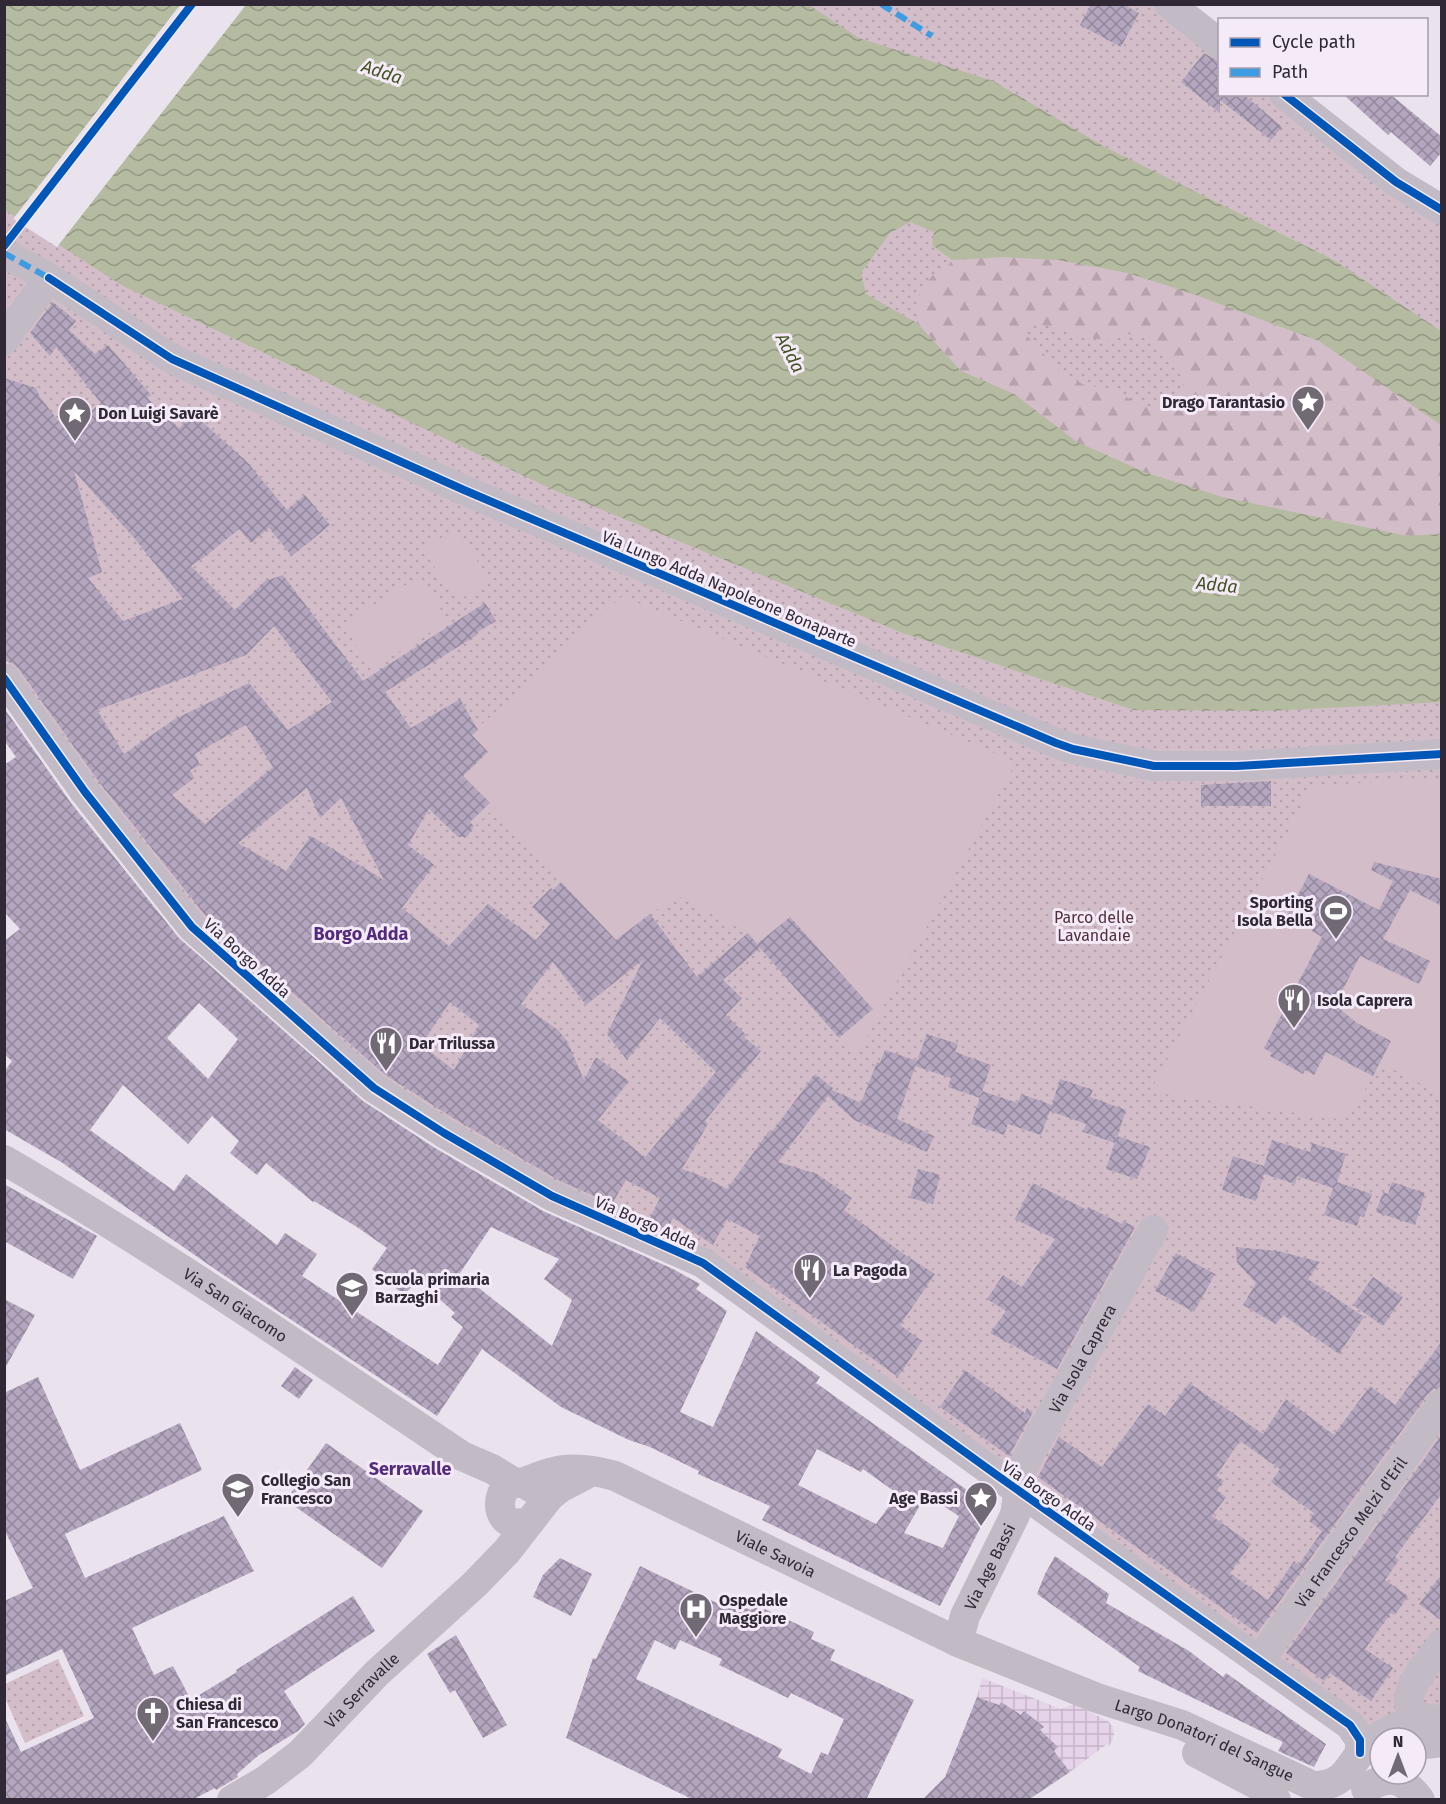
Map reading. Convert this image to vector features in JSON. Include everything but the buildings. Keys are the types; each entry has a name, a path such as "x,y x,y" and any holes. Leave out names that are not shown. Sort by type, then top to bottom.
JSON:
{"street":[{"path":"1169,4 1218,42"},
{"path":"1287,96 1396,182 1442,210"},
{"name":"Via Lungo Adda Napoleone Bonaparte","path":"7,265 49,278 172,359 464,490 1073,749 1154,766 1237,766 1442,754"},
{"path":"4,340 49,278"},
{"name":"Via Borgo Adda","path":"4,678 85,792 192,927 374,1088 552,1196 703,1263 1019,1491 1350,1725 1360,1740 1366,1779"},
{"name":"Via San Giacomo","path":"4,1160 78,1203 226,1297 462,1456 492,1469 510,1495 510,1522 517,1524 534,1516"},
{"name":"Via Isola Caprera","path":"1019,1491 1022,1468 1153,1230"},
{"name":"Via Francesco Melzi d'Eril","path":"1259,1661 1442,1404"},
{"name":"Viale Savoia","path":"510,1495 554,1472 563,1470 615,1476 958,1642"},
{"path":"534,1516 549,1497 560,1488 590,1472"},
{"name":"Via Age Bassi","path":"958,1642 965,1616 1015,1515 1019,1491"},
{"name":"Via Serravalle","path":"485,1573 510,1495"},
{"name":"Via Serravalle","path":"232,1800 266,1780 300,1754 377,1673 464,1596 507,1551 534,1516"},
{"name":"Largo Donatori del Sangue","path":"958,1642 1097,1698 1182,1725 1312,1792"},
{"path":"1432,1732 1422,1718 1412,1712 1408,1701 1414,1684 1442,1644"},
{"name":"Largo Donatori del Sangue","path":"1097,1698 1267,1790 1276,1800"},
{"path":"1366,1779 1374,1740 1391,1730 1415,1722 1432,1732"},
{"path":"1312,1792 1336,1781 1345,1774 1380,1781 1388,1779 1399,1781 1415,1792 1420,1800"}],"green space":[{"name":"Parco delle Lavandaie","path":"4,5 1161,5 1218,49 1218,96 1277,96 1441,216 1441,1722 1364,1728 712,1261 448,1130 199,925 92,791 5,658"},
{"path":"1004,257 1058,260 1128,273 1196,295 1319,341 1441,425 1441,534 1407,536 1222,497 1147,473 1077,442 1014,394 961,371 917,323 917,298 932,276 946,269 952,260","holes":["1030,324 1050,326 1079,337 1110,340 1129,334 1143,336 1165,355 1184,380 1181,397 1162,410 1137,404 1116,390 1084,385 1059,370 1025,334"]},
{"path":"455,528 490,580 458,601 423,550"},
{"path":"420,576 448,621 371,669 343,624"},
{"path":"622,596 1016,762 856,1057 748,933 676,895 579,968 567,952 597,920 492,810 474,827 423,778"},
{"name":"Sporting Isola Bella","path":"1441,778 1441,1094 1380,1063 1353,1111 1344,1118 1338,1119 1150,1092 1312,786"},
{"path":"58,1659 84,1716 25,1743 5,1698 5,1684"}],"shaded area":[{"path":"982,1678 1061,1709 1074,1704 1108,1721 1113,1727 1113,1739 1109,1746 1107,1744 1070,1772 1054,1751 1058,1747 1040,1730 1043,1727 1024,1711 1021,1715 1001,1702 999,1705 977,1697"}],"water":[{"name":"Adda","path":"4,5 809,5 859,38 993,81 1105,147 1334,260 1441,331 1441,425 1319,341 1196,295 1128,273 1058,260 1004,257 952,260 932,245 934,232 910,222 890,233 861,273 866,294 917,323 961,371 1014,394 1077,442 1147,473 1222,497 1407,536 1441,534 1441,702 1268,711 1134,710 903,633 556,491 123,286 5,210"}],"pier":[{"path":"180,5 246,5 57,247 13,219"}],"marked path":[{"path":"881,4 932,36"},
{"path":"4,253 49,278"}],"cycle path":[{"path":"4,246 192,4"},
{"path":"1287,96 1396,182 1442,210"},
{"path":"49,278 172,359 464,490 1073,749 1154,766 1237,766 1442,754"},
{"path":"4,678 85,792 192,927 374,1088 444,1133 552,1196 703,1263 998,1476 1350,1725 1360,1740 1360,1753"}],"place":[{"name":"Drago Tarantasio","path":"1308,431"},
{"name":"Don Luigi Savarè","path":"75,442"},
{"name":"Sporting Isola Bella","path":"1336,940"},
{"name":"Isola Caprera","path":"1294,1029"},
{"name":"Dar Trilussa","path":"386,1072"},
{"name":"La Pagoda","path":"810,1299"},
{"name":"Scuola primaria Barzaghi","path":"352,1317"},
{"name":"Collegio San Francesco","path":"238,1518"},
{"name":"Age Bassi","path":"981,1527"},
{"name":"Ospedale Maggiore","path":"696,1638"},
{"name":"Chiesa di San Francesco","path":"153,1742"}],"district":[{"name":"Borgo Adda","path":"361,934"},
{"name":"Serravalle","path":"410,1469"}]}
